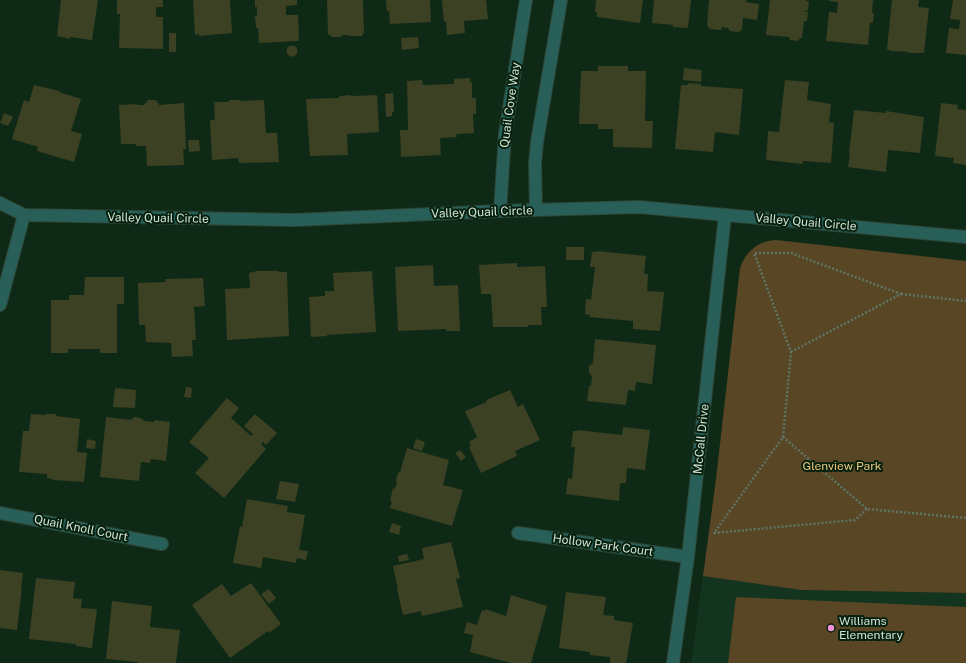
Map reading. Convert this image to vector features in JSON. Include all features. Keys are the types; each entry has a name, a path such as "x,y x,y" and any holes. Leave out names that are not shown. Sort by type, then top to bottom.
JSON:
{"street":[{"name":"Quail Cove Way","path":"500,211 505,134 526,0"},
{"path":"536,210 535,164 537,142 561,0"},
{"name":"Valley Quail Circle","path":"0,203 24,215 295,220 500,211 639,207 966,237"},
{"path":"0,305 24,215"},
{"name":"McCall Drive","path":"673,663 688,556 725,215"},
{"name":"Quail Knoll Court","path":"0,513 162,544"},
{"name":"Hollow Park Court","path":"518,532 688,556"}],"path":[{"path":"867,509 855,520 714,533 783,437 791,352 754,253 791,252 901,294 966,301"},
{"path":"791,352 901,294"},
{"path":"783,437 867,509 966,518"}],"shaded area":[{"name":"Williams Elementary","path":"703,576 801,590 966,593 966,663 691,663"}],"green space":[{"name":"Glenview Park","path":"776,240 966,261 966,593 801,590 703,576 716,479 740,268 749,252 754,248 764,242"},
{"name":"Williams Elementary","path":"736,597 966,607 966,663 728,663"}],"building":[{"path":"61,0 98,0 92,40 70,37 70,39 57,36"},
{"path":"117,0 163,0 163,7 156,7 156,17 163,17 163,49 119,48 120,14 117,14"},
{"path":"193,0 230,0 232,33 199,36 199,34 195,35"},
{"path":"255,0 297,0 297,5 286,6 286,15 298,15 299,41 259,43 258,28 256,28 255,16 257,15 257,7 255,7"},
{"path":"327,0 363,0 364,32 362,36 342,35 341,37 332,37 328,34"},
{"path":"386,0 430,0 431,22 390,24"},
{"path":"442,0 486,0 488,19 464,21 465,33 447,35"},
{"path":"596,0 643,0 640,23 597,17 597,12 595,12"},
{"path":"654,0 691,0 688,28 652,23"},
{"path":"709,0 746,0 746,2 759,4 757,20 743,18 742,30 738,32 730,31 728,28 722,27 721,30 710,29 707,25"},
{"path":"770,0 809,1 808,11 805,10 805,12 808,12 807,21 804,21 802,38 798,41 790,40 789,37 766,35"},
{"path":"829,0 873,0 872,12 874,14 873,22 870,23 868,45 826,41 829,12 837,13 838,2"},
{"path":"892,0 919,0 918,7 929,8 924,53 909,53 891,51 887,49"},
{"path":"953,0 966,0 966,55 946,53 949,28 959,29 960,20 950,19"},
{"path":"169,33 176,33 176,52 169,52"},
{"path":"418,37 419,48 402,50 401,38"},
{"path":"292,45 296,47 298,51 296,55 292,57 288,55 286,51 288,47"},
{"path":"598,66 628,66 628,71 646,71 645,121 653,121 652,148 613,147 613,129 598,129 598,124 579,124 581,71 598,71"},
{"path":"684,68 702,70 701,82 683,80"},
{"path":"470,78 470,83 472,82 472,98 476,98 476,114 473,114 474,133 456,134 457,137 440,138 441,155 401,157 400,130 408,130 407,81 422,80 423,85 454,84 454,79"},
{"path":"785,80 809,82 807,100 831,104 829,122 834,123 831,163 803,161 803,164 766,160 768,131 779,132"},
{"path":"688,83 701,84 701,86 743,89 739,135 715,132 713,152 675,149 681,85 688,85"},
{"path":"34,85 60,91 59,92 81,99 71,131 82,134 74,162 37,151 38,147 12,139 24,100 29,102"},
{"path":"393,93 394,112 392,112 392,116 386,117 385,94"},
{"path":"377,95 379,132 347,134 348,155 310,156 306,99 339,98 339,96"},
{"path":"148,100 156,100 159,105 184,103 186,149 183,149 184,165 147,166 146,146 121,144 119,105 144,105"},
{"path":"229,100 264,100 266,133 277,133 279,162 239,163 238,158 212,160 210,120 215,120 214,102 229,102"},
{"path":"941,103 958,105 957,109 966,110 966,165 953,163 954,158 935,156"},
{"path":"854,110 886,113 886,111 924,117 920,153 888,150 886,172 848,167"},
{"path":"4,113 13,117 8,126 0,123"},
{"path":"188,140 199,140 200,151 189,152"},
{"path":"566,247 584,247 584,260 566,260"},
{"path":"597,251 646,256 644,274 648,274 647,291 664,292 660,331 633,329 633,321 589,317 590,315 585,314 586,299 591,300 595,267 590,267 592,252"},
{"path":"517,263 517,267 545,266 547,307 541,307 542,325 528,325 528,327 493,327 491,294 481,294 479,265"},
{"path":"433,265 434,286 458,285 460,331 446,331 446,329 398,331 395,267"},
{"path":"257,271 287,272 289,336 227,340 225,289 250,288 249,273"},
{"path":"372,271 376,332 311,337 309,297 325,296 325,291 334,291 333,273"},
{"path":"85,277 124,277 124,304 117,304 117,353 100,353 100,349 68,349 68,353 51,353 51,300 69,300 69,295 84,295"},
{"path":"203,278 205,306 194,307 196,340 192,340 193,356 172,357 171,343 146,342 145,325 139,325 138,283 166,282 165,279"},
{"path":"595,339 656,345 652,384 636,382 635,391 628,390 626,405 587,401 592,376 589,373 589,366 593,363"},
{"path":"186,387 192,388 191,398 184,397"},
{"path":"115,388 136,390 135,408 113,407"},
{"path":"510,390 518,407 523,404 540,440 515,451 517,456 481,473 469,447 471,446 469,442 477,437 465,411"},
{"path":"227,398 239,408 231,418 251,436 253,434 244,426 255,414 277,433 266,445 263,442 261,444 266,449 224,498 195,473 209,458 189,442"},
{"path":"31,414 56,414 56,416 80,419 77,452 87,453 84,482 53,480 47,478 47,474 19,472 23,431 29,431"},
{"path":"106,417 131,420 134,417 141,418 144,421 154,422 154,420 170,422 166,461 151,459 150,463 141,462 139,481 100,477"},
{"path":"623,427 650,430 645,470 627,468 626,483 620,483 619,501 566,494 568,478 572,479 575,447 571,447 573,431 577,430 622,435"},
{"path":"87,439 96,441 95,449 86,448"},
{"path":"416,439 425,442 422,451 413,448"},
{"path":"407,448 449,460 443,485 463,490 452,526 390,508 393,488 395,489 398,473 400,472"},
{"path":"460,450 466,457 461,461 455,453"},
{"path":"280,481 299,484 295,502 276,499"},
{"path":"247,499 288,506 287,512 305,515 299,550 308,551 306,560 297,558 296,563 263,557 261,568 233,563"},
{"path":"392,523 401,526 399,535 389,532"},
{"path":"451,542 460,578 456,579 463,607 422,616 421,611 403,615 393,566 424,559 422,548"},
{"path":"407,554 409,560 399,562 398,556"},
{"path":"0,570 23,573 17,630 0,628"},
{"path":"36,578 75,582 73,598 82,599 81,608 97,609 92,648 76,646 76,644 29,639"},
{"path":"251,583 281,624 269,633 268,631 230,658 192,605 222,584 231,596"},
{"path":"269,589 276,598 269,604 261,594"},
{"path":"566,592 606,597 603,615 614,616 614,620 633,623 626,663 610,663 610,657 590,655 590,652 559,648"},
{"path":"511,595 547,606 531,663 511,663 470,652 473,635 464,633 467,622 477,625 482,610 485,611 485,609 506,616"},
{"path":"112,601 152,606 150,627 180,630 176,663 138,663 106,659"}],"place":[{"name":"Williams Elementary","path":"831,628"}]}
